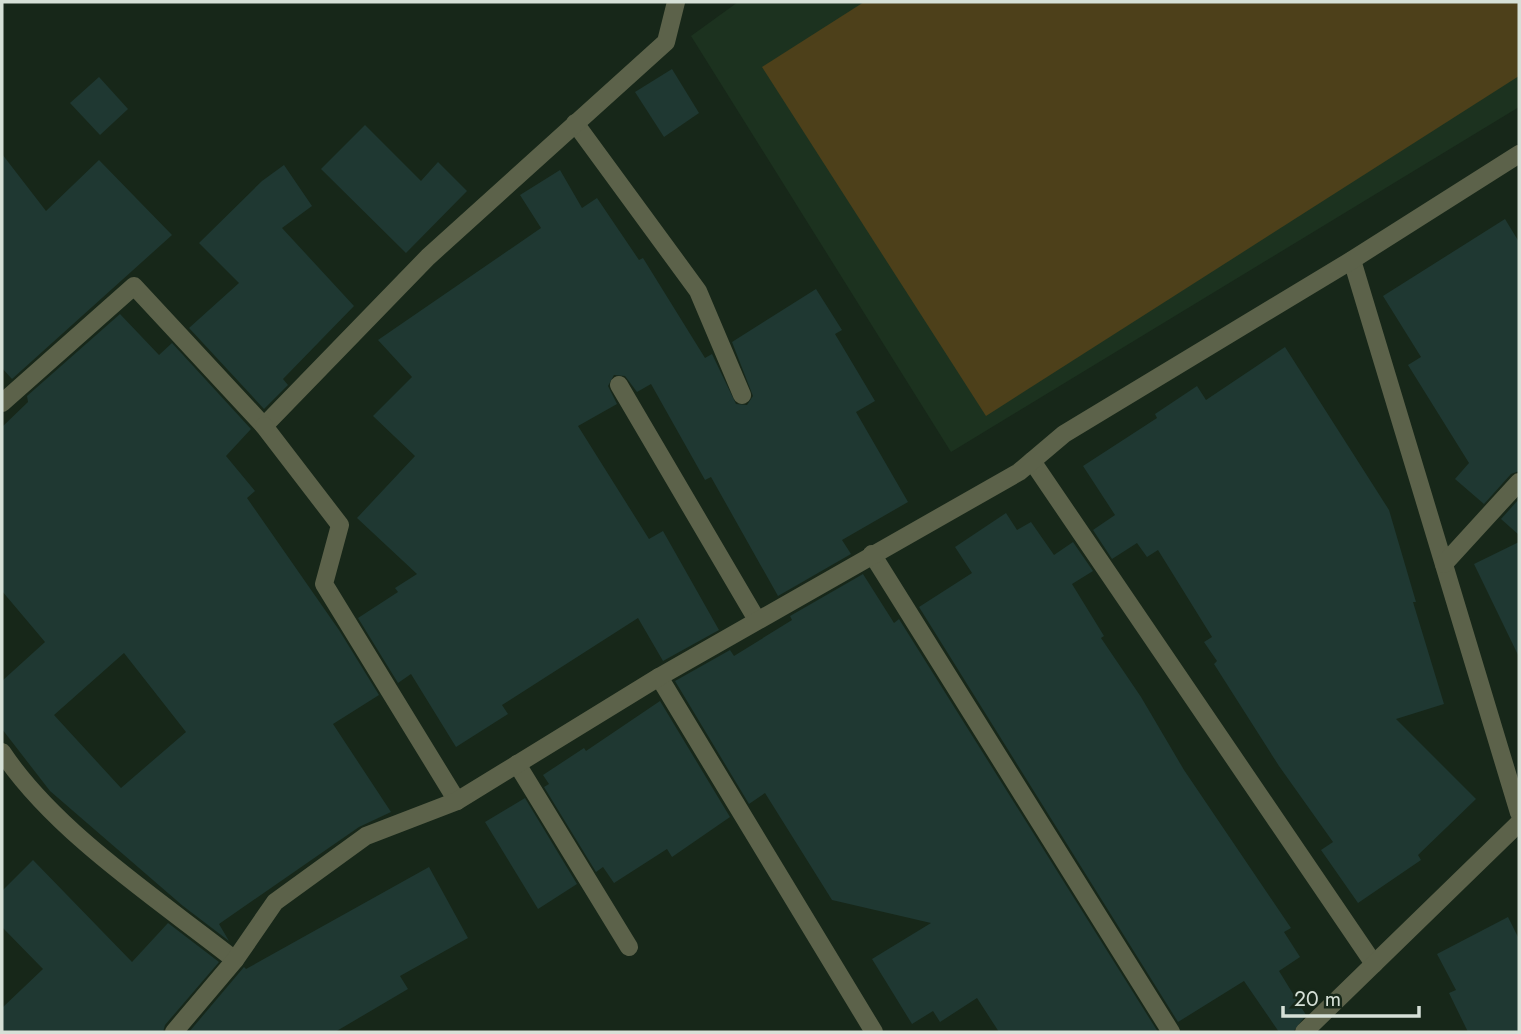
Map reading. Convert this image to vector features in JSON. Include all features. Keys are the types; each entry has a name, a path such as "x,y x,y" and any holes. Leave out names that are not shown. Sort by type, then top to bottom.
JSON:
{"street":[{"path":"264,426 428,257 666,42 676,2"},
{"path":"575,123 698,291 742,395"},
{"path":"174,1032 235,960 275,902 366,836 457,801 659,677 1019,472 1064,434 1352,260 1519,154"},
{"path":"1352,260 1519,813"},
{"path":"5,395 134,286 264,426 340,525 324,584 457,801"},
{"path":"620,385 757,620"},
{"path":"1032,461 1374,964"},
{"path":"1444,564 1519,482"},
{"path":"872,554 1171,1032"},
{"path":"659,677 874,1032"},
{"path":"2,752 16,774 62,822 235,960"},
{"path":"517,764 629,947"},
{"path":"1304,1032 1519,823"}],"shaded area":[{"path":"738,2 1519,2 1519,107 951,452 691,36"},
{"path":"864,2 1519,2 1519,76 986,416 762,67"}],"building":[{"path":"672,69 699,113 664,137 635,92"},
{"path":"99,77 128,109 100,135 70,103"},
{"path":"365,125 421,181 438,162 467,191 406,253 321,169"},
{"path":"2,154 46,211 99,160 172,235 12,379 2,368"},
{"path":"284,165 312,206 282,228 354,306 283,379 288,385 264,409 189,328 239,283 199,243 262,181"},
{"path":"560,170 582,208 597,198 639,260 643,258 705,358 712,354 736,404 747,405 753,396 732,342 816,289 842,330 835,334 875,401 856,412 908,502 842,540 851,554 778,596 711,477 705,480 651,384 637,392 625,376 614,375 608,386 617,404 578,426 649,539 663,531 719,630 663,661 638,618 502,705 508,714 456,747 411,674 398,683 358,618 398,592 395,588 417,574 357,518 415,456 373,416 412,377 378,340 541,228 520,195"},
{"path":"1505,219 1519,242 1519,471 1511,474 1484,504 1455,479 1469,463 1408,365 1421,357 1383,296"},
{"path":"120,314 159,355 172,343 251,429 226,456 255,491 247,498 339,630 379,695 333,724 391,812 359,827 219,924 229,941 183,906 50,791 2,729 2,681 45,642 2,591 2,427 28,402 27,396","holes":["124,653 186,732 121,788 54,715"]},
{"path":"1285,347 1389,510 1444,704 1396,719 1476,799 1418,855 1421,860 1358,903 1321,850 1333,842 1279,766 1214,664 1217,661 1204,642 1212,637 1158,550 1147,557 1137,543 1112,559 1093,530 1115,515 1083,466 1157,418 1155,414 1197,386 1206,400"},
{"path":"1519,499 1519,535 1501,519"},
{"path":"1006,513 1017,530 1031,522 1054,555 1073,542 1093,571 1072,584 1104,636 1101,638 1141,697 1184,770 1291,928 1284,932 1300,957 1279,971 1306,1015 1293,1032 1279,1032 1244,981 1178,1022 919,607 972,573 955,547"},
{"path":"1519,542 1519,657 1474,564"},
{"path":"863,574 894,623 899,619 1158,1032 999,1032 977,998 940,1022 933,1011 912,1024 872,959 931,923 832,900 765,793 749,804 675,681 730,650 734,656 792,620 790,616"},
{"path":"660,701 730,817 672,857 667,849 614,883 603,867 596,872 544,787 549,784 543,775 584,748 586,751"},
{"path":"525,798 577,884 538,909 485,822"},
{"path":"33,860 132,962 168,923 219,962 165,1025 163,1032 2,1032 2,1008 43,969 2,927 2,891"},
{"path":"429,867 468,938 400,976 408,989 335,1032 189,1032 244,967 246,969"},
{"path":"1508,917 1519,939 1519,1032 1468,1032 1449,993 1456,990 1437,954"}]}
